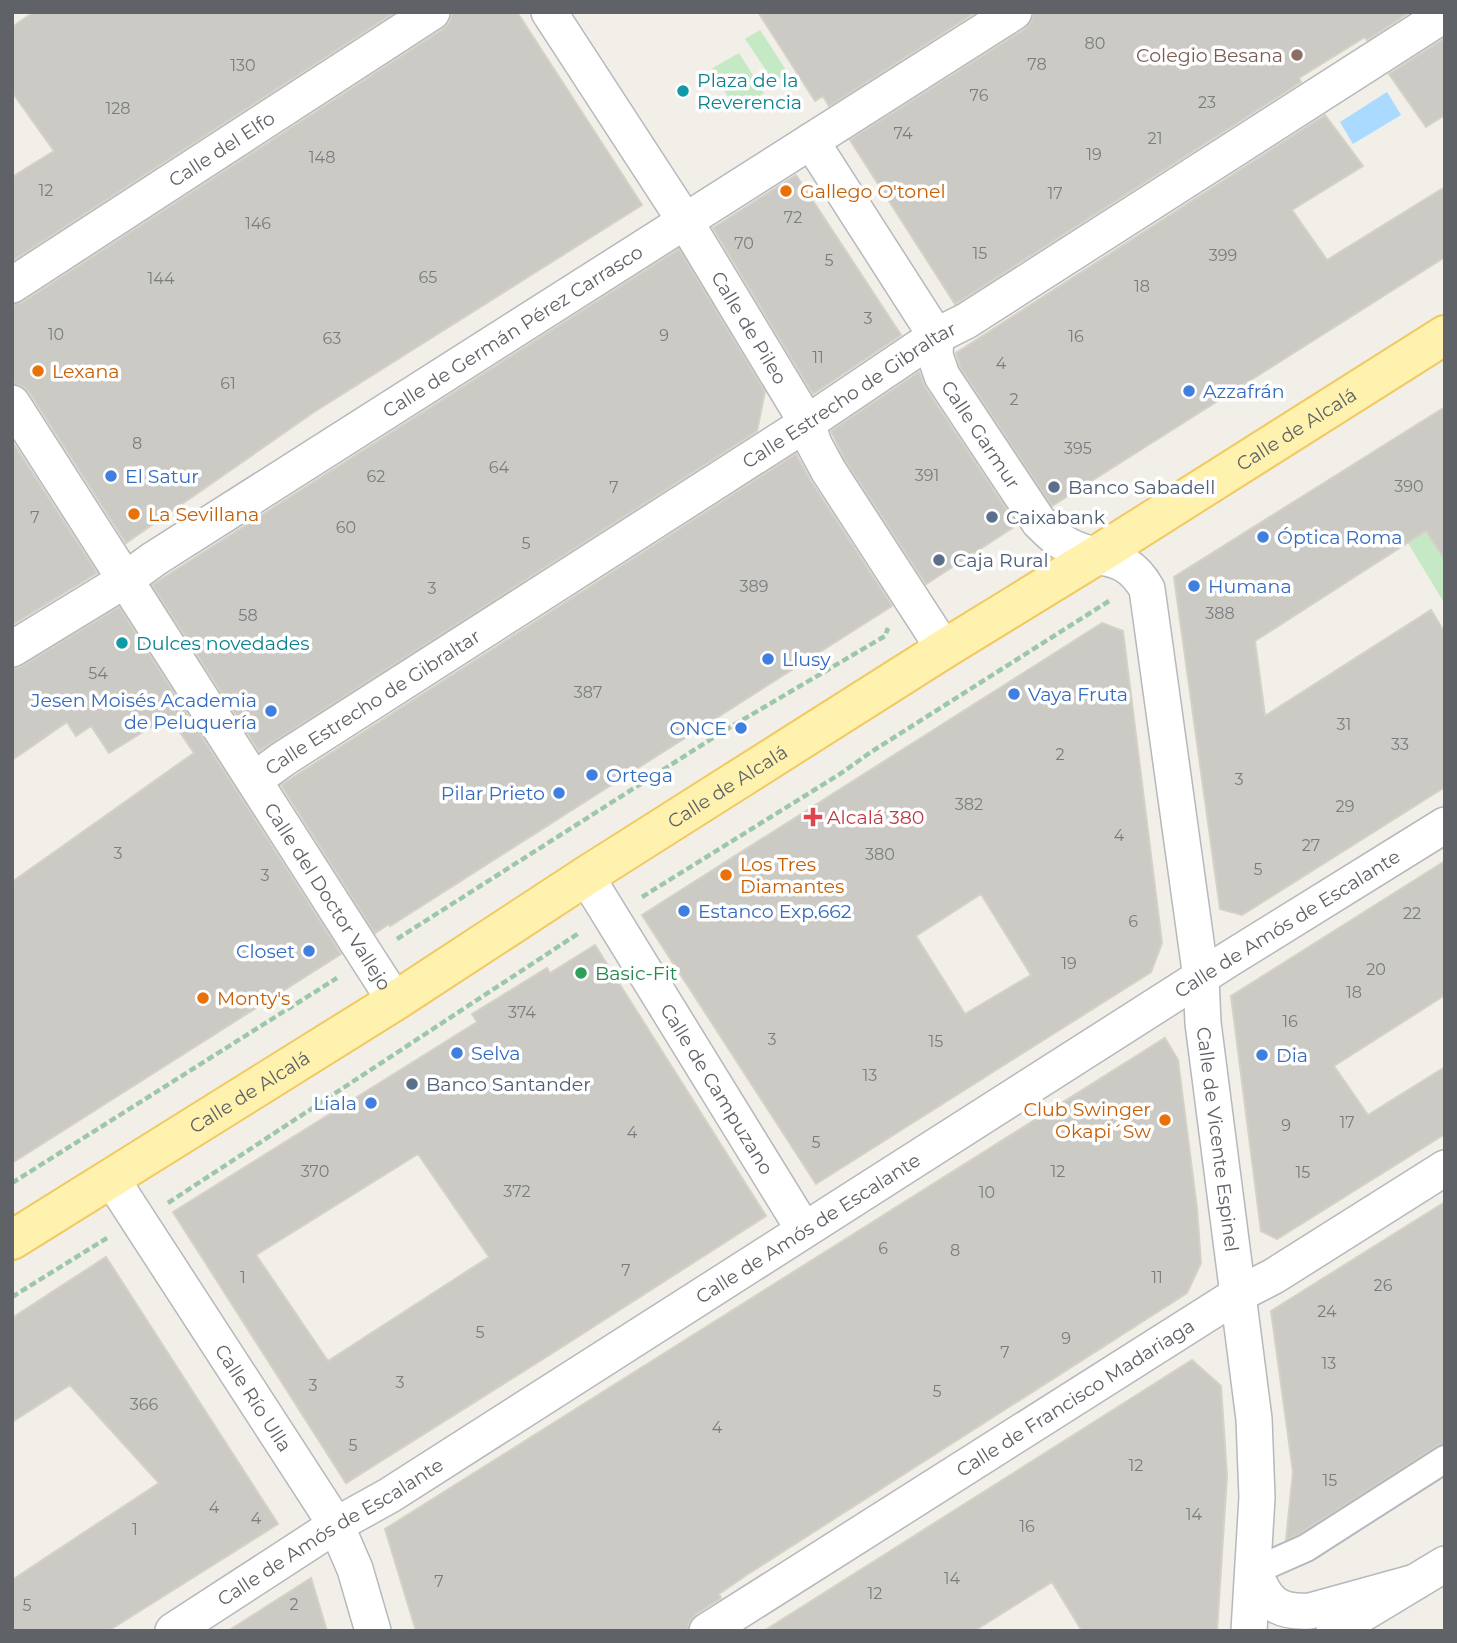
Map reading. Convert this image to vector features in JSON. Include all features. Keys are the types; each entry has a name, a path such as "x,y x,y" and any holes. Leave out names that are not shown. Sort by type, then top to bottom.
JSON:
{"main road":[{"name":"Calle de Alcalá","path":"12,1240 395,1001 586,876 1445,335"}],"street":[{"name":"Calle del Elfo","path":"12,285 432,12"},
{"name":"Calle de Pileo","path":"549,12 685,221 807,423 814,444 828,470 944,649"},
{"name":"Calle de Germán Pérez Carrasco","path":"12,649 125,580 166,551 1014,12"},
{"name":"Calle Estrecho de Gibraltar","path":"254,780 807,423 936,335 966,321 1445,14"},
{"name":"Calle Garmur","path":"811,141 936,335 935,355 942,376 1039,522 1057,540 1071,548 1097,555"},
{"name":"Calle del Doctor Vallejo","path":"12,403 395,1001"},
{"name":"Calle de Vicente Espinel","path":"1097,555 1121,562 1138,572 1147,589 1201,978 1203,1023 1254,1419 1257,1497 1250,1631"},
{"name":"Calle de Amós de Escalante","path":"173,1631 336,1525 390,1495 1445,824"},
{"name":"Calle de Campuzano","path":"586,876 804,1230"},
{"name":"Calle de Francisco Madariaga","path":"707,1631 1237,1295 1274,1276 1445,1168"},
{"name":"Calle Río Ulla","path":"111,1178 336,1525 355,1569 373,1631"},
{"path":"1415,1582 1321,1608 1293,1612 1268,1599 1254,1571 1306,1548 1445,1460"},
{"path":"1334,1631 1445,1564"}],"path":[{"path":"635,901 840,774 1109,601"},
{"path":"411,930 719,734 885,636 892,619"},
{"path":"167,1203 580,932"},
{"path":"12,1183 341,975"},
{"path":"12,1297 110,1236 116,1244"}],"green space":[{"path":"760,30 788,73 774,82 745,39"},
{"path":"739,53 764,93 736,110 711,69"},
{"path":"1411,510 1428,535 1445,524 1443,601 1394,520"}],"water":[{"path":"1387,92 1401,115 1353,144 1340,122"}],"building":[{"path":"34,12 395,12 12,261 12,177 54,151 12,92 12,27"},
{"path":"452,12 517,12 642,205 314,412 126,543 29,392 12,383 12,305 23,302 443,29 450,22"},
{"path":"758,12 976,12 829,106 823,96 815,101"},
{"path":"1034,12 1410,12 1299,78 1301,82 955,304 850,140 1025,29"},
{"path":"1445,38 1445,115 1426,127 1389,74"},
{"path":"1325,115 1363,166 1292,210 1327,260 1445,187 1445,257 1052,506 960,367 956,353"},
{"path":"796,175 901,335 813,394 713,228"},
{"path":"679,249 765,392 757,431 259,751 152,585"},
{"path":"919,372 925,387 1017,525 926,584 845,460 831,431"},
{"path":"1445,407 1445,560 1426,531 1255,641 1265,716 1431,610 1445,633 1445,787 1242,915 1220,909 1174,577"},
{"path":"12,441 97,573 12,625"},
{"path":"796,454 892,606 390,926 389,924 375,933 281,785"},
{"path":"119,607 341,954 12,1163 12,882 194,753 169,716 109,753 91,726 76,736 67,722 12,760 12,669 22,666"},
{"path":"1102,623 1123,631 1162,943 1151,972 816,1184 642,915","holes":["981,894 1031,975 965,1014 916,936"]},
{"path":"1445,861 1445,995 1334,1066 1368,1115 1445,1067 1445,1134 1277,1239 1261,1231 1231,996"},
{"path":"595,945 766,1216 346,1483 173,1212 477,1022 472,1014 547,968 550,973","holes":["418,1154 489,1257 328,1361 256,1255"]},
{"path":"1165,1038 1178,1060 1197,1208 1201,1263 1187,1293 748,1574 719,1594 721,1598 696,1614 687,1631 416,1631 385,1529"},
{"path":"1445,1202 1445,1443 1286,1540 1293,1472 1271,1311"},
{"path":"106,1257 278,1524 108,1631 12,1631 12,1580 159,1483 70,1385 12,1422 12,1318"},
{"path":"1192,1360 1221,1386 1227,1476 1217,1631 1082,1631 1052,1582 974,1631 764,1631"},
{"path":"311,1578 327,1631 228,1631"}],"place":[{"name":"Colegio Besana","path":"1297,55"},
{"name":"Plaza de la Reverencia","path":"683,91"},
{"name":"Gallego O'tonel","path":"786,191"},
{"name":"Lexana","path":"38,371"},
{"name":"Azzafrán","path":"1189,391"},
{"name":"El Satur","path":"111,476"},
{"name":"Banco Sabadell","path":"1054,487"},
{"name":"La Sevillana","path":"134,514"},
{"name":"Caixabank","path":"992,517"},
{"name":"Óptica Roma","path":"1263,537"},
{"name":"Caja Rural","path":"939,560"},
{"name":"Humana","path":"1194,586"},
{"name":"Dulces novedades","path":"122,643"},
{"name":"Llusy","path":"768,659"},
{"name":"Vaya Fruta","path":"1014,694"},
{"name":"Jesen Moisés Academia de Peluquería","path":"271,711"},
{"name":"ONCE","path":"741,728"},
{"name":"Ortega","path":"592,775"},
{"name":"Pilar Prieto","path":"559,793"},
{"name":"Alcalá 380","path":"813,817"},
{"name":"Los Tres Diamantes","path":"726,875"},
{"name":"Estanco Exp.662","path":"684,911"},
{"name":"Closet","path":"309,951"},
{"name":"Basic-Fit","path":"581,973"},
{"name":"Monty's","path":"203,998"},
{"name":"Selva","path":"457,1053"},
{"name":"Dia","path":"1262,1055"},
{"name":"Banco Santander","path":"412,1084"},
{"name":"Liala","path":"371,1103"},
{"name":"Club Swinger Okapi´Sw","path":"1165,1120"}]}
